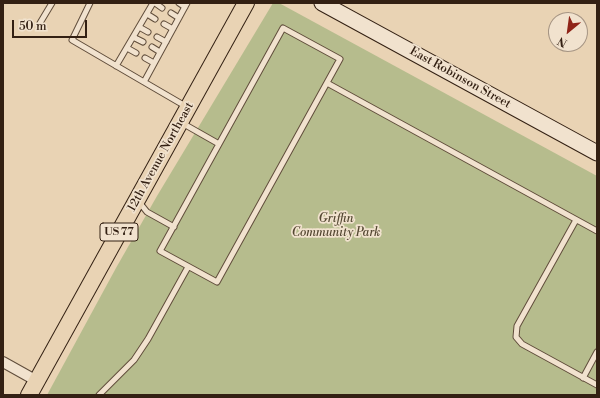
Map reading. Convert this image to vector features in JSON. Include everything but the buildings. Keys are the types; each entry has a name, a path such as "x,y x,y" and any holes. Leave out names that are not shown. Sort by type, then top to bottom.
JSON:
{"main road":[{"name":"12th Avenue Northeast","path":"33,388 246,3"},
{"name":"East Robinson Street","path":"322,3 597,153"}],"street":[{"path":"3,362 33,388"}],"lane":[{"path":"40,23 52,3"},
{"path":"90,3 72,40 188,108"},
{"path":"116,66 154,3 162,8"},
{"path":"144,82 186,5 179,3"},
{"path":"171,13 179,18"},
{"path":"147,14 156,19"},
{"path":"164,24 173,29"},
{"path":"139,27 148,32"},
{"path":"283,28 340,59 217,282 160,251 219,144 283,28"},
{"path":"133,37 143,42"},
{"path":"157,37 166,42"},
{"path":"152,47 160,52"},
{"path":"127,48 136,53"},
{"path":"145,58 154,63"},
{"path":"327,83 597,231"},
{"path":"180,122 219,144"},
{"path":"137,200 147,212 174,227"},
{"path":"576,220 518,326 516,337 522,344 597,385"},
{"path":"99,395 134,360 148,339 188,267"},
{"path":"583,378 597,352"}],"green space":[{"name":"Griffin Community Park","path":"273,3 279,3 597,176 597,395 47,395 157,196"}]}
